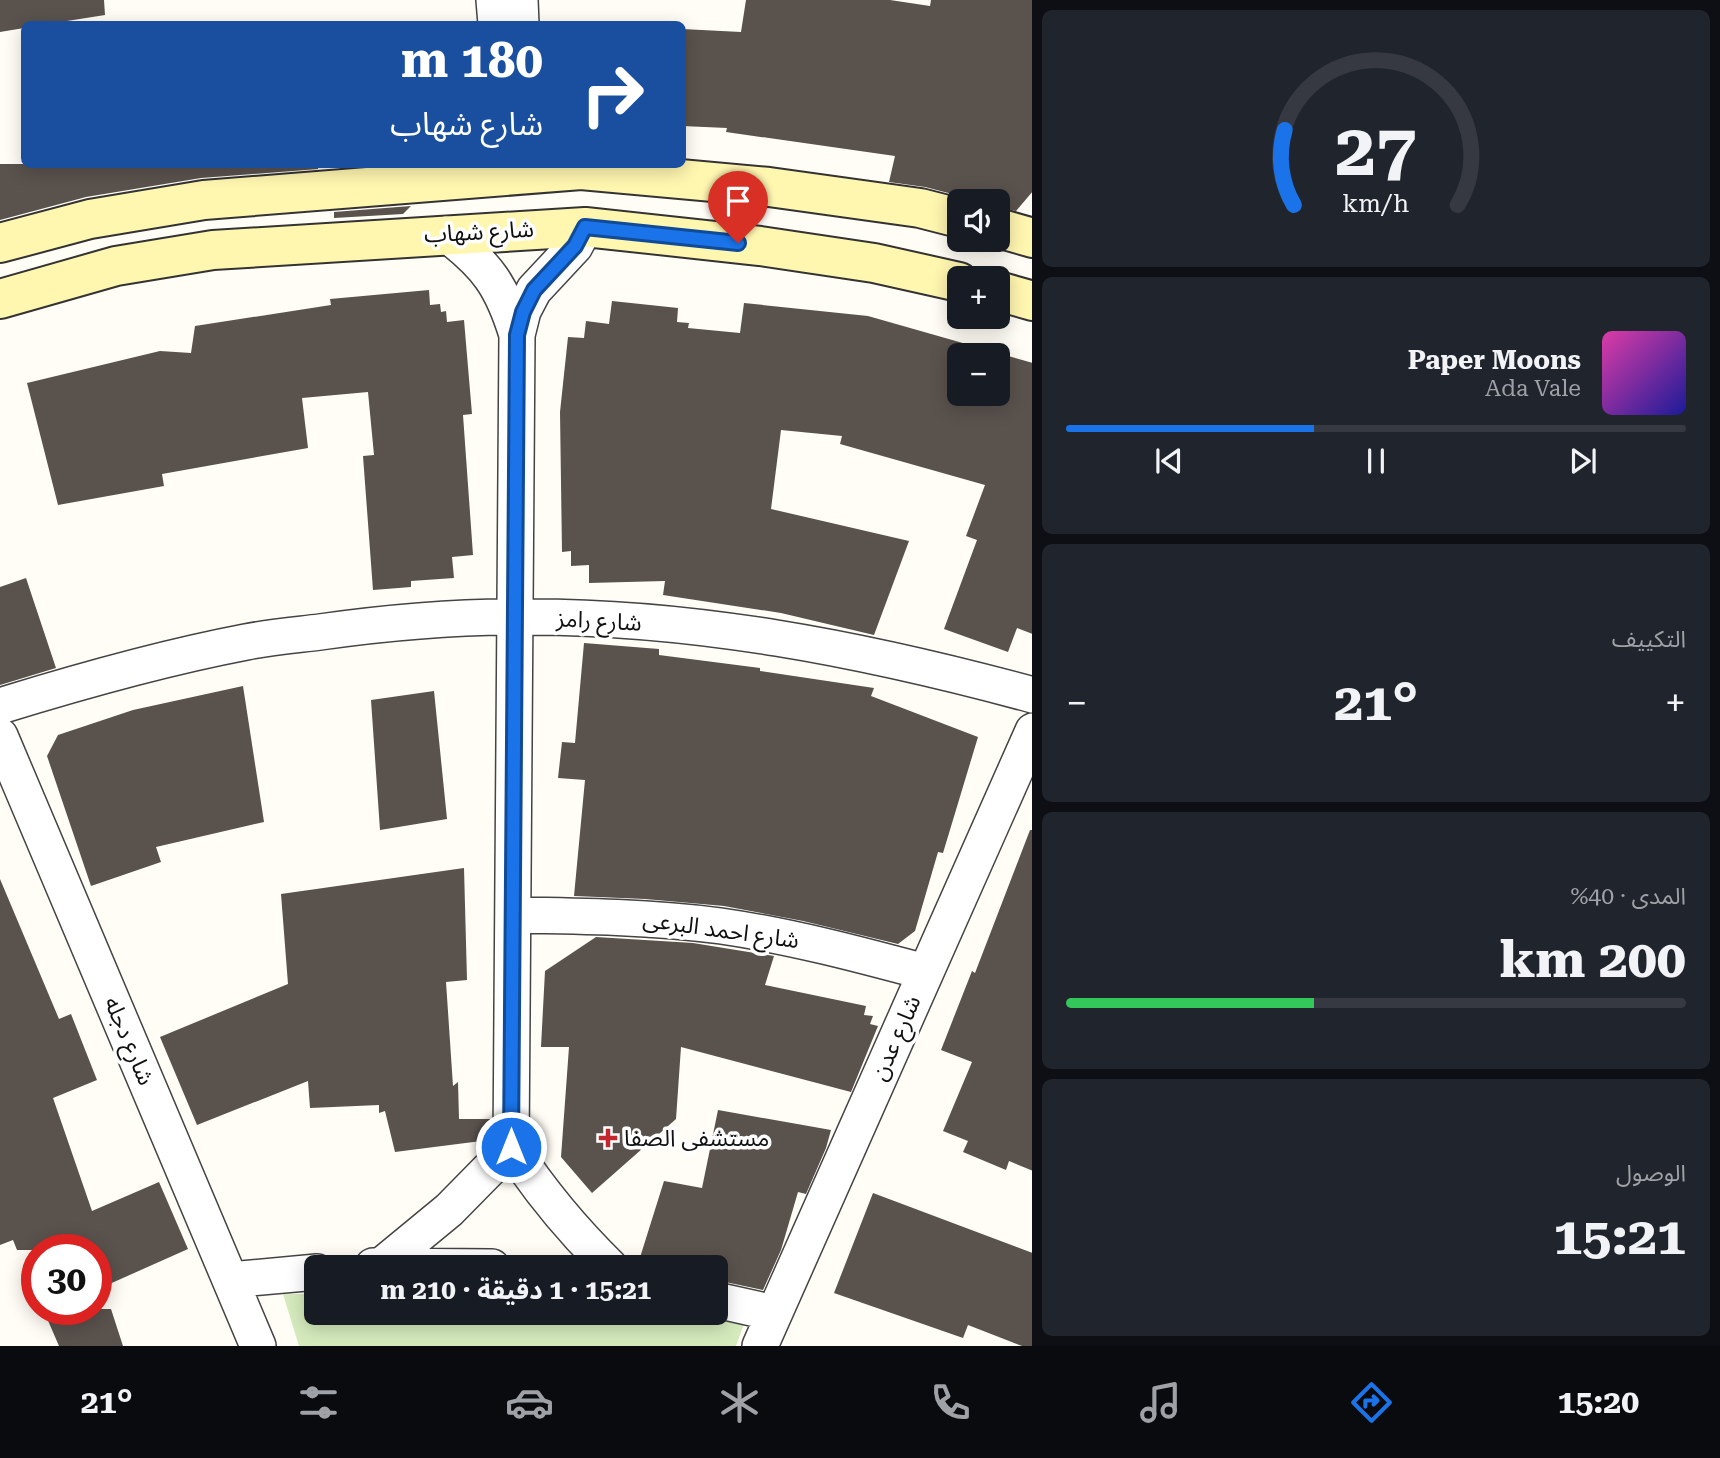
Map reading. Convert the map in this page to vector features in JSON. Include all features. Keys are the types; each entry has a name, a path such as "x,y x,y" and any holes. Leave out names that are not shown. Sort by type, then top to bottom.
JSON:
{"street":[{"path":"494,0 496,21"},
{"path":"520,0 521,21"},
{"path":"0,243 90,219 204,201 514,170 581,170 769,187 920,208 947,215"},
{"path":"585,227 575,246 534,290 523,312 517,335 511,1147 562,1218 598,1255"},
{"name":"شارع شهاب","path":"0,299 116,266 213,250 585,227 760,246 874,263 947,279"},
{"path":"1010,232 1032,237"},
{"path":"446,234 471,253 492,277 508,304 517,335"},
{"path":"1010,295 1032,301"},
{"name":"شارع رامز","path":"0,706 117,670 248,641 382,624 515,617 623,621 730,631 837,648 943,670 1032,695"},
{"name":"شارع عدن","path":"760,1346 1032,731"},
{"name":"شارع دجله","path":"0,736 257,1346"},
{"name":"شارع احمد البرعى","path":"513,915 618,916 721,926 824,945 925,972"},
{"path":"388,1255 449,1210 511,1147"},
{"path":"230,1280 304,1273"},
{"path":"728,1303 774,1313"}],"green space":[{"path":"283,1294 304,1294 304,1325 744,1324 736,1346 299,1346"}],"building":[{"path":"0,0 104,0 105,15 67,21 21,21 21,28 0,32"},
{"path":"746,0 890,0 930,6 931,0 1032,0 1032,192 1016,211 1010,210 1010,189 947,189 947,193 889,182 895,156 726,132 727,128 686,126 686,29 741,32"},
{"path":"0,164 21,164 21,168 318,168 201,178 86,197 0,220"},
{"path":"411,206 403,214 334,218 334,212"},
{"path":"429,290 430,305 440,304 441,312 446,311 447,322 464,320 472,414 463,415 473,555 452,557 454,578 411,581 411,587 373,590 363,456 374,455 368,392 302,398 308,448 162,474 164,486 58,505 27,383 160,351 191,353 195,326 331,305 330,299"},
{"path":"612,301 678,308 677,322 689,323 688,328 740,333 744,303 868,316 963,343 947,343 947,406 1010,406 1010,356 1032,363 1032,634 1017,628 1008,652 944,629 977,540 966,536 985,485 840,444 842,436 781,430 771,509 909,541 874,635 781,613 663,595 665,581 589,583 589,565 571,566 571,551 562,552 560,412 568,337 584,338 586,321 609,324"},
{"path":"26,578 56,668 0,685 0,587"},
{"path":"584,643 659,649 659,655 760,668 760,671 874,688 871,696 978,737 943,853 938,852 915,931 898,944 803,921 724,906 574,896 585,780 558,778 562,742 575,743"},
{"path":"243,686 264,822 156,847 161,862 91,886 47,756 58,735 133,710"},
{"path":"434,691 447,819 380,830 371,700"},
{"path":"1032,830 1032,1171 1009,1161 1006,1170 963,1152 968,1141 943,1131 972,1062 941,1050 972,971 975,973"},
{"path":"464,868 467,980 446,982 453,1086 458,1082 459,1119 491,1119 489,1140 395,1152 385,1111 379,1113 379,1105 310,1108 308,1081 197,1125 160,1037 288,984 281,894"},
{"path":"0,879 59,1019 71,1014 97,1080 53,1098 92,1211 159,1182 188,1249 112,1283 112,1234 21,1234 21,1250 17,1250 13,1240 0,1245"},
{"path":"596,937 693,943 774,956 765,985 866,1006 864,1015 873,1016 870,1024 878,1026 851,1092 681,1047 676,1119 592,1193 561,1157 569,1047 541,1047 545,971"},
{"path":"718,1110 831,1130 806,1194 798,1192 781,1250 763,1290 728,1283 728,1255 641,1255 664,1181 702,1188"},
{"path":"873,1193 1032,1253 1032,1346 1022,1346 968,1325 963,1338 834,1293"},
{"path":"112,1312 123,1346 59,1346 50,1325 112,1325"}],"place":[{"name":"مستشفى الصفا","path":"608,1138"}],"route":[{"path":"511,1147 517,335 523,312 534,290 575,246 585,227 738,243"}]}
